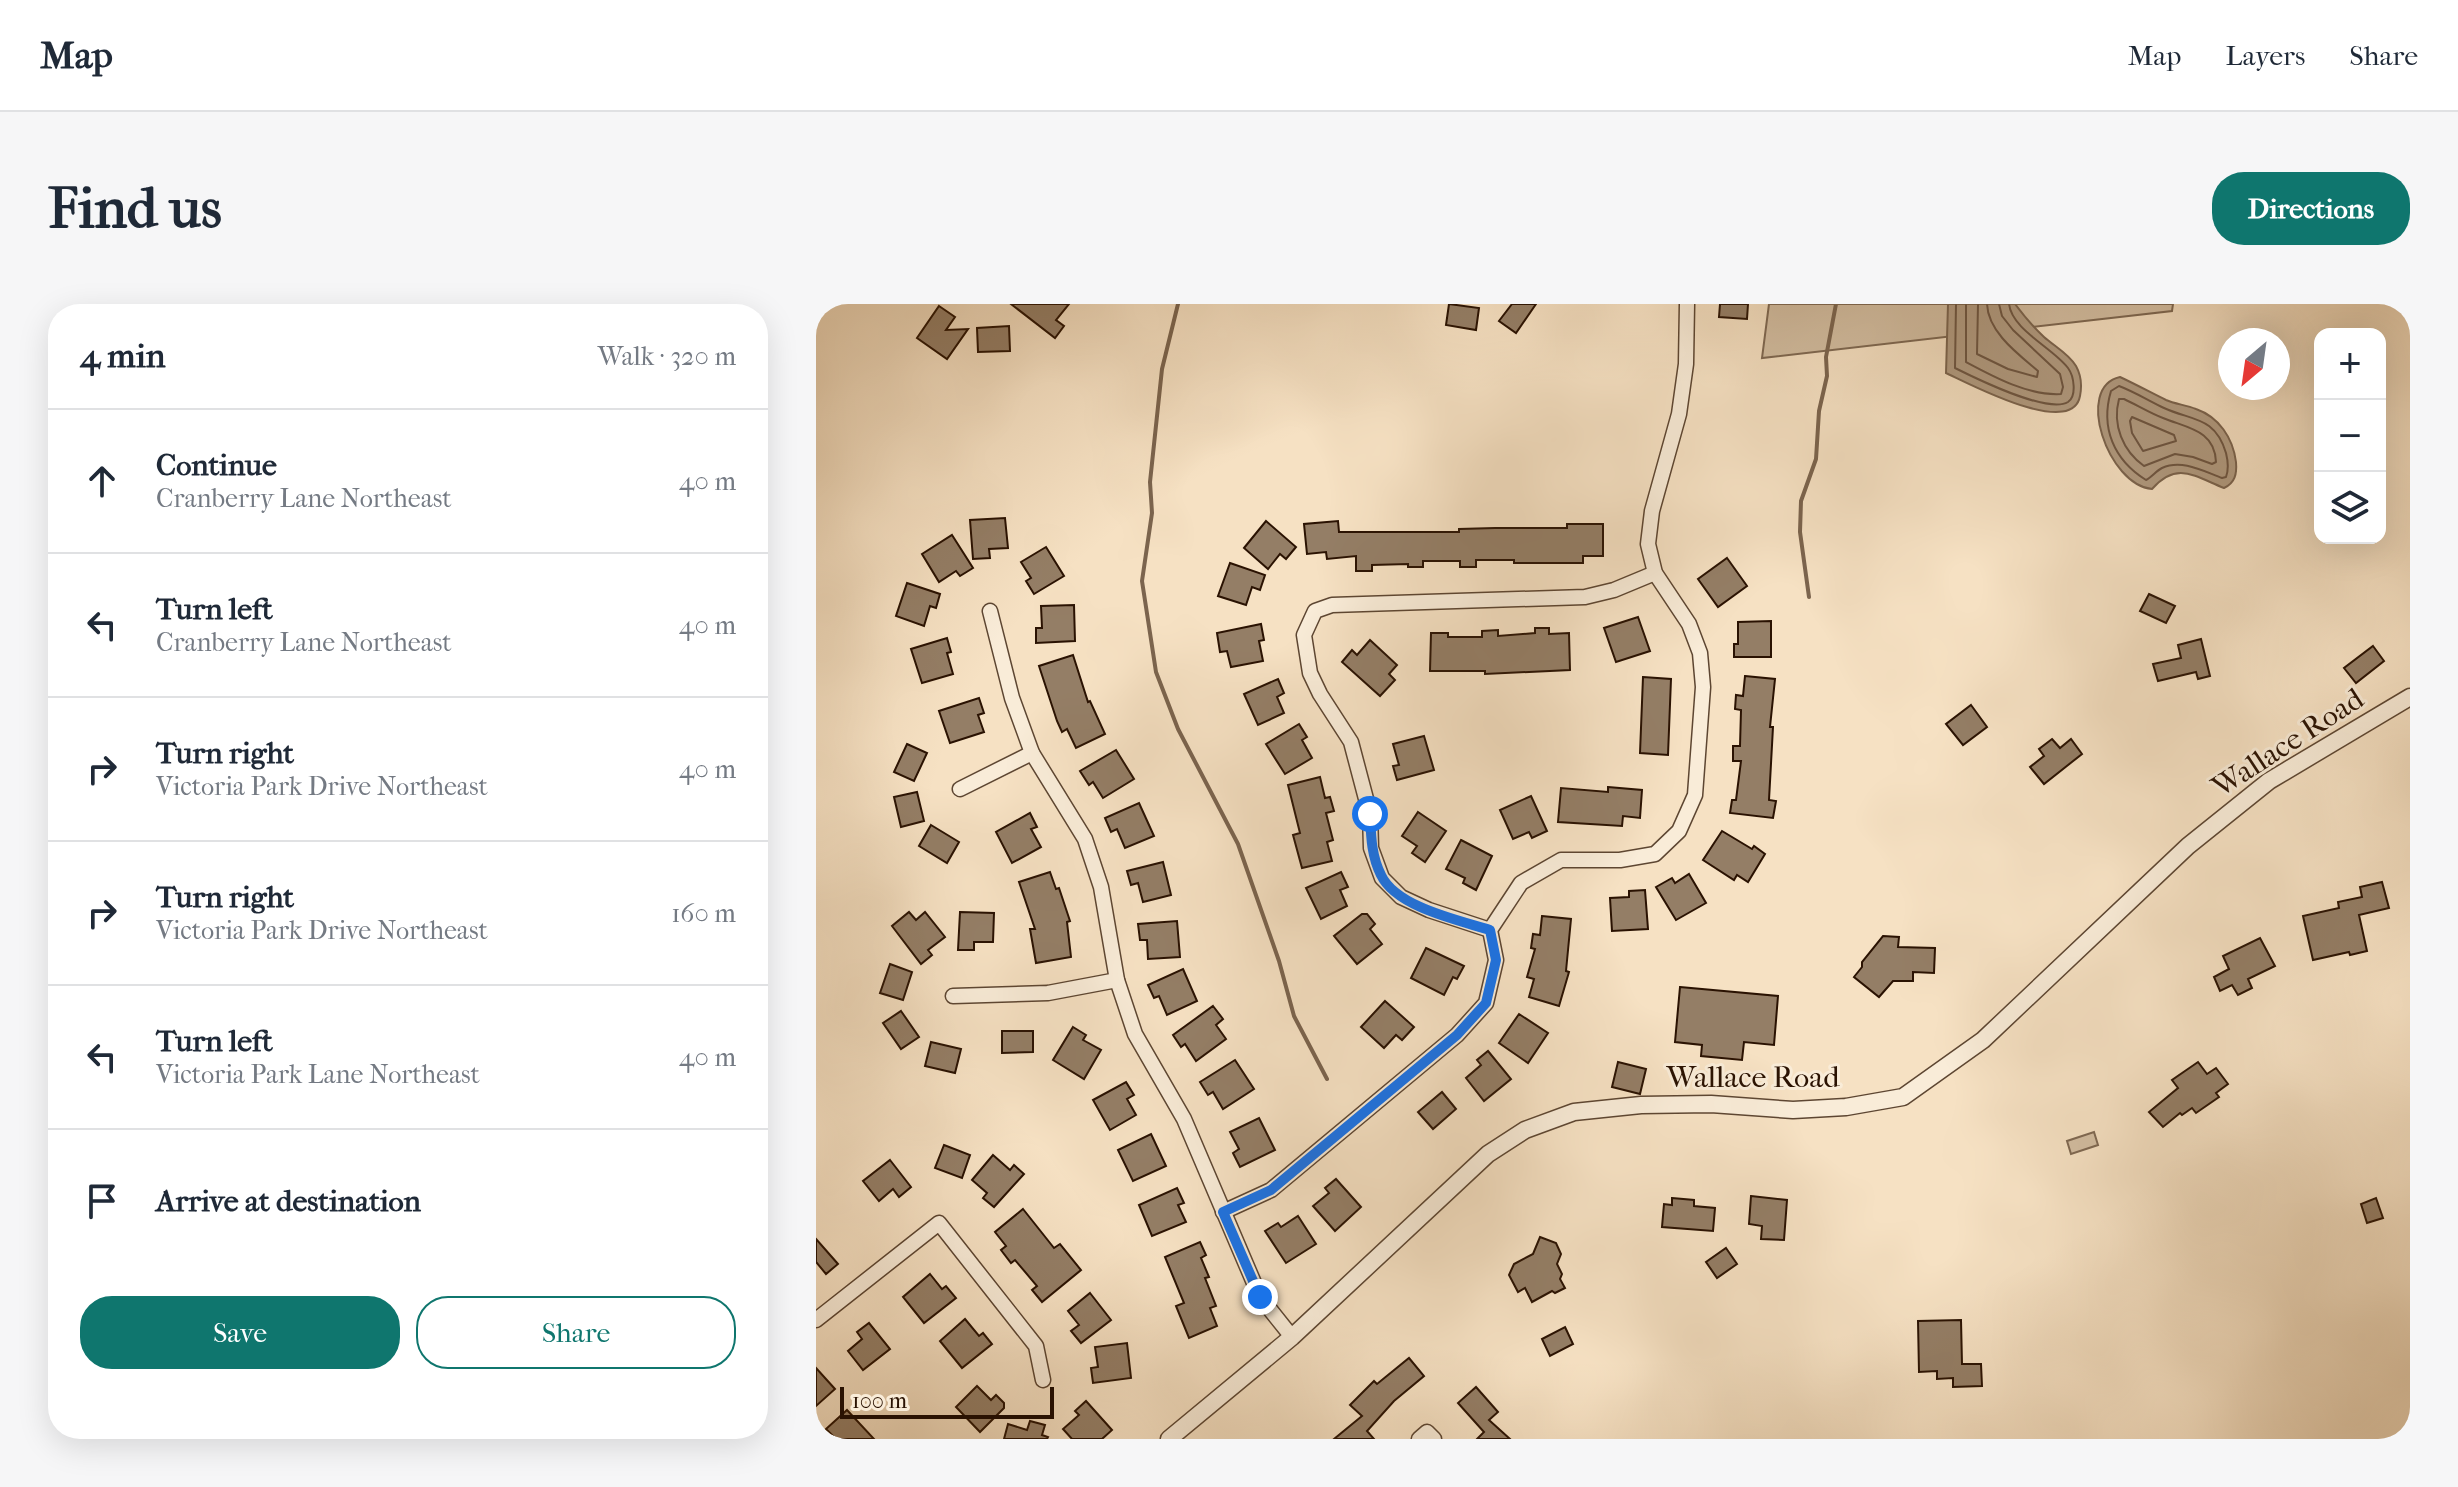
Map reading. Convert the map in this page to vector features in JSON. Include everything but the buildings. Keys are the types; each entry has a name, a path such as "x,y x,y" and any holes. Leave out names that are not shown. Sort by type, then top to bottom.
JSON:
{"street":[{"path":"1223,1212 1271,1190 1457,1035 1486,1003 1496,960 1490,930 1521,883 1561,860 1620,860 1655,854 1679,831 1695,795 1703,687 1700,653 1689,624 1655,573 1648,544 1652,511 1679,414 1686,364 1687,304"},
{"path":"1490,930 1415,904 1401,897 1382,878 1371,848 1370,814 1351,742 1310,673 1304,635 1315,611 1332,605 1585,597 1614,590 1655,573"},
{"path":"990,611 1012,698 1032,753 1085,839 1101,887 1117,980 1135,1034 1184,1119 1260,1297 1292,1337"},
{"name":"Wallace Road","path":"1169,1439 1292,1337 1488,1154 1525,1130 1574,1112 1641,1105 1711,1104 1793,1110 1846,1107 1903,1097 1983,1040 2188,846 2269,781 2410,697"},
{"path":"960,789 1032,753"},
{"path":"953,996 1048,993 1117,980"},
{"path":"816,1320 939,1223 1036,1346 1043,1380"},
{"path":"1419,1439 1427,1432 1434,1439"}],"shaded area":[{"path":"1769,304 2173,304 2172,311 1762,358"},
{"path":"2094,1132 2098,1145 2071,1154 2067,1141"}],"water":[{"path":"1948,304 2015,304 2036,329 2076,366 2081,388 2073,408 2059,412 2018,404 1946,373"},
{"path":"2120,377 2166,400 2212,417 2228,437 2234,453 2236,470 2231,484 2224,488 2195,476 2178,473 2161,480 2152,489 2136,483 2122,471 2110,454 2098,416 2099,398 2106,385"}],"waterway":[{"path":"1178,304 1162,369 1150,482 1152,513 1142,581 1156,672 1178,729 1238,844 1279,961 1294,1016 1327,1079"},
{"path":"1809,597 1800,532 1801,501 1816,459 1819,411 1827,376 1826,357 1836,304"}],"route":[{"path":"1260,1297 1223,1212 1271,1190 1457,1035 1486,1003 1496,960 1490,930 1429,910 1401,897 1382,878 1371,848 1370,814"}]}
